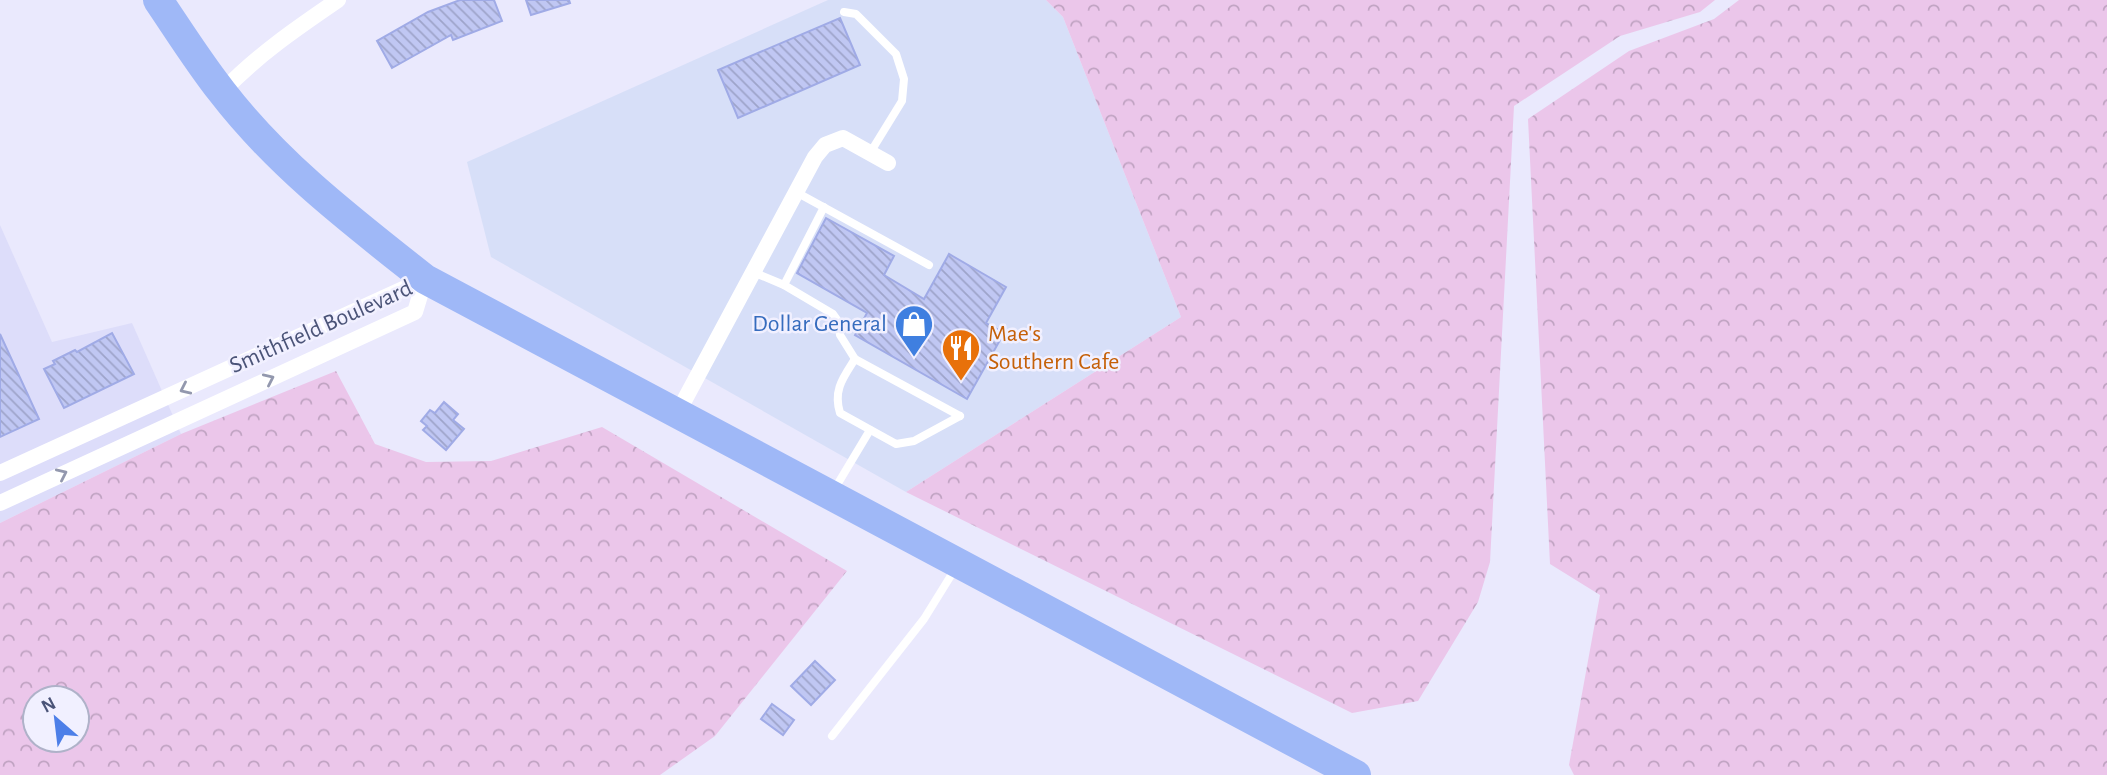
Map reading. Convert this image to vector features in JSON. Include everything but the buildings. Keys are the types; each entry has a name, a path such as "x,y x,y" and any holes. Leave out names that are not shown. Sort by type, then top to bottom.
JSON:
{"highway":[{"path":"158,0 222,92 270,147 322,197 425,279 1356,775"}],"street":[{"path":"222,92 289,33 338,0"},
{"path":"677,414 814,157 825,145 843,138 888,163"},
{"name":"Smithfield Boulevard","path":"0,473 425,279"},
{"name":"Smithfield Boulevard","path":"0,503 415,312 425,279"}],"lane":[{"path":"844,12 856,14 896,54 904,79 902,101 870,153"},
{"path":"796,192 929,265"},
{"path":"784,285 824,207"},
{"path":"753,272 784,285 833,314 838,321 840,335 855,359 960,416 914,441 896,444 870,430 840,413 836,398 843,378 855,359"},
{"path":"831,496 870,430"},
{"path":"832,736 924,619 958,564"}],"shaded area":[{"path":"828,0 1046,0 1063,17 1181,317 906,492 491,257 467,162"},
{"path":"0,225 52,342 132,323 181,434 0,523"}],"green space":[{"path":"1046,0 1715,0 1700,12 1620,36 1514,106 1490,562 1478,602 1418,701 1352,713 906,492 1181,317 1063,17"},
{"path":"1739,0 2107,0 2107,775 1574,775 1569,765 1600,595 1550,564 1528,119 1629,51 1714,19"},
{"path":"336,371 375,444 426,462 491,461 602,427 847,571 715,736 660,775 0,775 0,523 181,434"}],"place":[{"name":"Dollar General","path":"914,358"},
{"name":"Mae's Southern Cafe","path":"961,382"}]}
